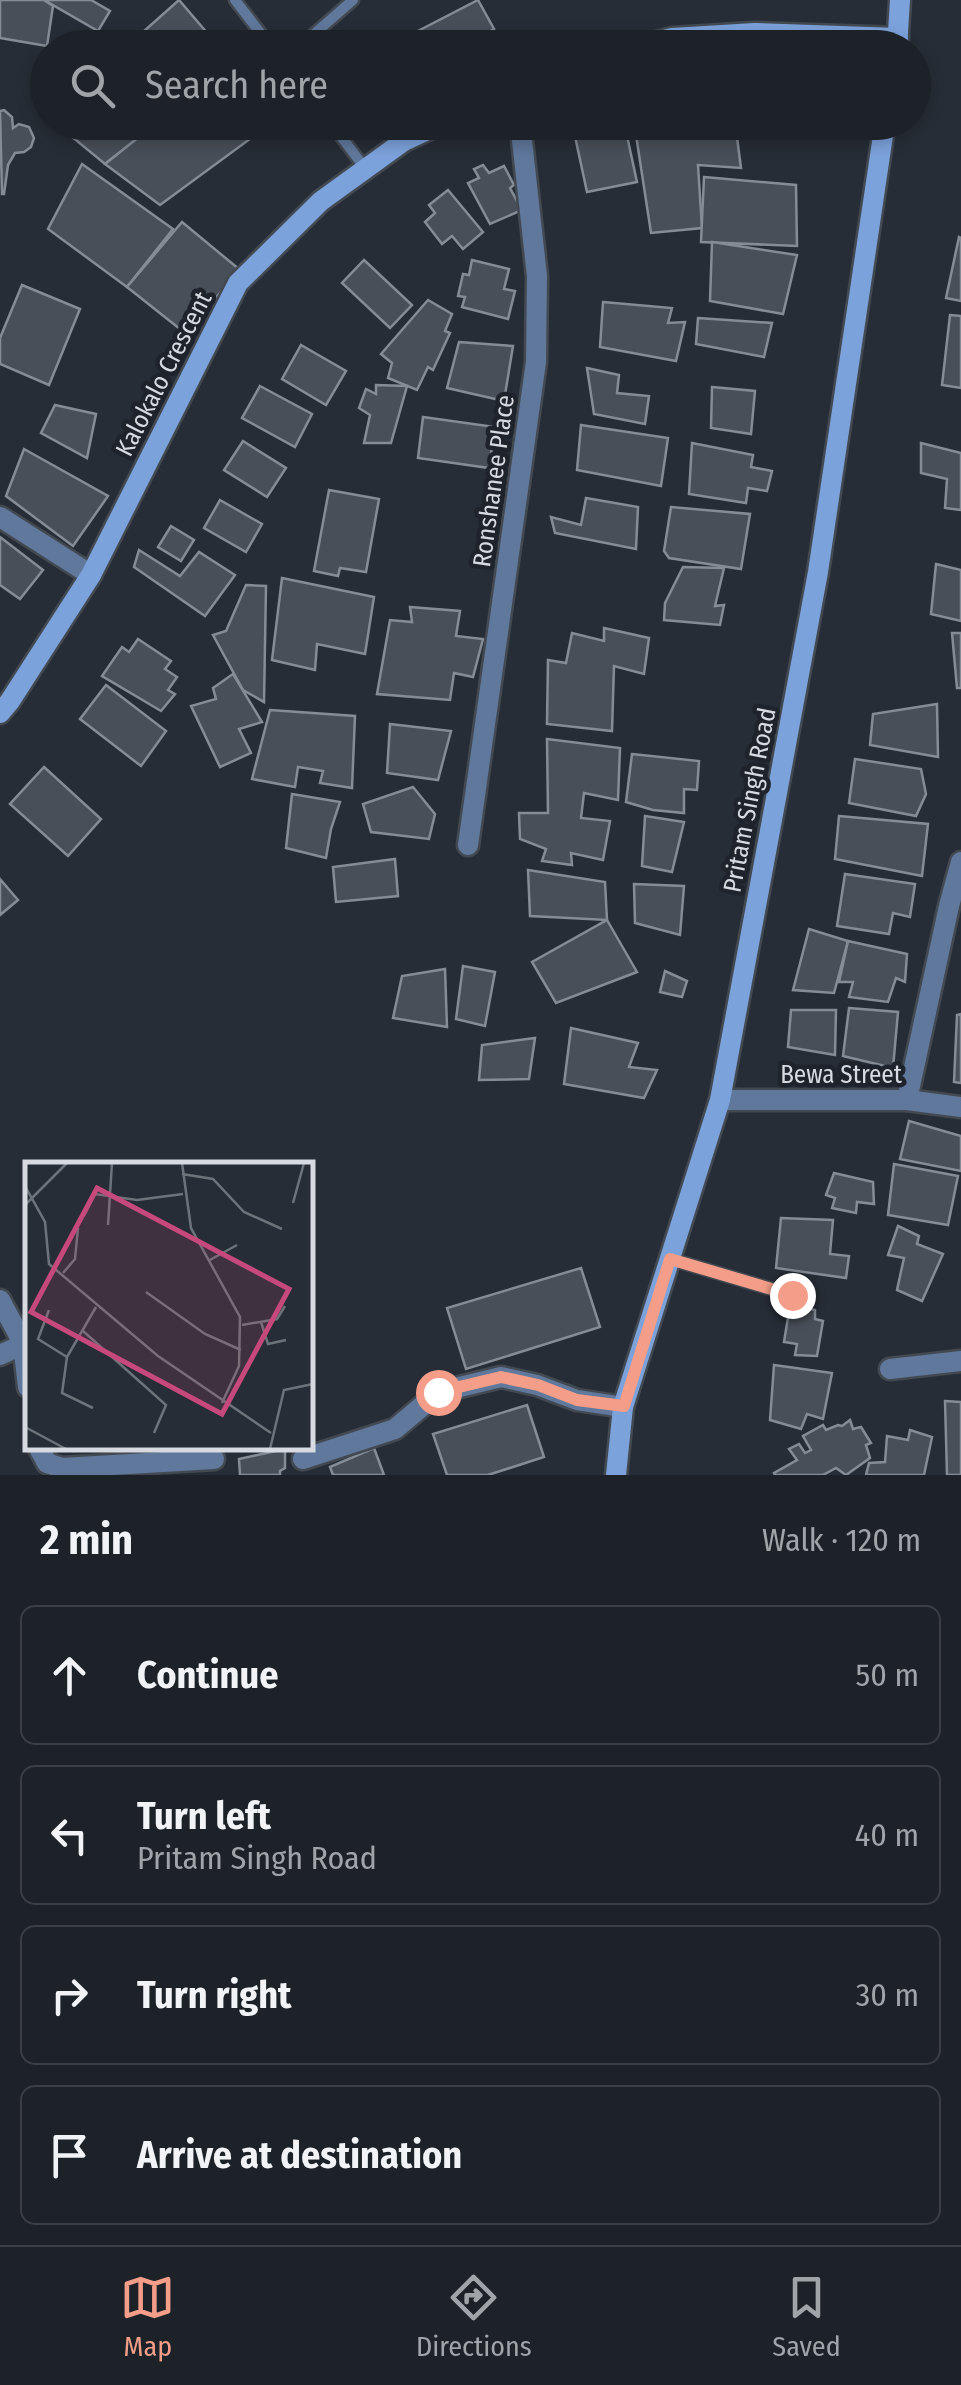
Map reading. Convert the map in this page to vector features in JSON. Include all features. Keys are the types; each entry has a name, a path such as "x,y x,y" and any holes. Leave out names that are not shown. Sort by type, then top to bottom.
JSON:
{"street":[{"path":"898,30 900,0"},
{"name":"Kalokalo Crescent","path":"0,714 91,575 238,284 320,201 406,140"},
{"name":"Ronshanee Place","path":"468,845 536,362 536,276 522,140"},
{"name":"Pritam Singh Road","path":"616,1475 624,1406 720,1100 818,572 883,140"},
{"path":"0,516 91,575"},
{"path":"906,1100 961,862"},
{"name":"Bewa Street","path":"720,1100 906,1100 961,1107"},
{"path":"0,1300 25,1342 0,1355"},
{"path":"890,1369 961,1361"},
{"path":"303,1459 395,1429 438,1392 501,1377 538,1385 577,1400 624,1406"},
{"path":"40,1450 47,1463 62,1468 214,1459"}],"lane":[{"path":"235,0 258,30"},
{"path":"319,30 353,0"},
{"path":"344,140 365,168"},
{"path":"670,1259 792,1295"}],"building":[{"path":"0,0 44,0 53,6 49,30 30,30 30,43 0,38"},
{"path":"44,0 91,0 110,11 96,30"},
{"path":"179,0 205,30 145,30"},
{"path":"478,0 494,29 492,30 420,30"},
{"path":"0,111 12,117 13,128 19,124 29,127 30,140 33,140 24,152 15,153 8,165 4,194 2,194"},
{"path":"76,140 135,140 105,164"},
{"path":"135,140 248,140 160,205 105,164"},
{"path":"576,140 628,140 637,182 587,192"},
{"path":"637,140 737,140 741,168 698,165 702,228 651,233"},
{"path":"82,164 173,229 127,287 48,229"},
{"path":"483,165 489,173 504,166 522,210 490,224 468,183 479,178 474,169"},
{"path":"704,177 796,185 797,246 701,242"},
{"path":"448,190 483,232 463,249 452,236 442,244 425,222 435,213 429,205"},
{"path":"182,222 240,270 185,333 127,287"},
{"path":"961,238 961,301 946,298"},
{"path":"712,242 797,255 783,314 710,301"},
{"path":"364,260 412,305 390,328 342,283"},
{"path":"472,260 509,269 504,289 515,291 508,319 462,307 465,297 458,296 463,274 469,275"},
{"path":"22,285 80,309 49,385 0,364 0,338"},
{"path":"428,300 452,314 445,331 450,333 433,370 428,367 417,390 388,378 392,363 381,354"},
{"path":"603,302 672,308 668,323 685,322 676,361 600,347"},
{"path":"950,315 961,316 961,388 942,385"},
{"path":"698,318 772,323 764,357 696,344"},
{"path":"459,342 513,346 504,401 447,388"},
{"path":"301,345 346,371 326,405 282,379"},
{"path":"587,368 619,375 617,393 649,396 645,424 594,414"},
{"path":"376,385 407,386 391,443 364,443 370,415 359,408 366,389 376,394"},
{"path":"260,386 312,414 295,447 242,418"},
{"path":"712,387 755,391 751,434 711,428"},
{"path":"55,405 96,414 87,458 41,433"},
{"path":"423,417 495,427 489,468 418,458"},
{"path":"581,425 668,438 661,486 577,470"},
{"path":"243,441 286,468 267,497 224,470"},
{"path":"692,443 753,455 751,467 772,471 767,491 748,488 746,503 689,494"},
{"path":"921,443 961,453 961,510 945,508 947,479 921,473"},
{"path":"24,449 108,496 73,546 6,496"},
{"path":"329,490 379,499 366,572 340,568 338,576 314,571"},
{"path":"586,498 638,507 636,549 555,533 551,517 581,525"},
{"path":"220,500 262,524 246,552 204,528"},
{"path":"671,507 750,514 741,569 669,558 664,551"},
{"path":"171,526 194,540 181,561 158,547"},
{"path":"0,537 43,570 20,599 0,585"},
{"path":"139,550 180,576 199,552 235,575 205,616 134,567"},
{"path":"936,564 961,570 961,621 931,614"},
{"path":"683,567 724,568 715,606 724,605 720,625 664,620 665,603"},
{"path":"282,578 374,597 365,654 317,644 315,670 272,660"},
{"path":"246,585 266,586 264,702 243,690 213,635 226,631"},
{"path":"410,607 460,611 456,636 483,639 473,677 454,673 450,700 377,694 390,620 412,622"},
{"path":"604,628 649,638 644,674 614,666 612,731 547,724 548,660 566,663 572,633 604,641"},
{"path":"952,633 961,633 961,688 957,688"},
{"path":"138,639 171,661 165,669 177,677 168,690 175,694 161,711 102,676 122,647 129,652"},
{"path":"233,674 262,722 239,729 251,753 220,767 191,706 216,699 213,688"},
{"path":"106,685 166,731 141,766 80,719"},
{"path":"937,704 938,757 870,745 873,714"},
{"path":"270,710 355,716 352,788 320,783 323,771 298,767 295,787 252,779"},
{"path":"390,724 451,731 438,780 387,773"},
{"path":"547,739 620,748 618,800 584,793 581,818 610,821 603,860 571,853 572,865 542,861 546,849 520,839 519,813 548,813"},
{"path":"632,754 699,761 697,790 684,789 684,813 626,802"},
{"path":"855,759 921,769 926,794 916,816 849,803"},
{"path":"44,767 101,819 68,856 10,804"},
{"path":"413,787 435,814 429,839 371,832 363,804"},
{"path":"292,794 340,802 326,858 286,848"},
{"path":"645,816 684,822 672,872 642,866"},
{"path":"839,816 928,824 922,876 835,859"},
{"path":"395,859 398,896 336,902 333,867"},
{"path":"528,870 605,882 607,920 530,916"},
{"path":"845,874 915,884 910,917 893,913 889,934 837,926"},
{"path":"0,879 18,900 0,915"},
{"path":"634,884 684,886 680,935 635,923"},
{"path":"607,920 637,972 556,1003 532,962"},
{"path":"809,929 848,941 834,993 793,990"},
{"path":"848,941 907,954 905,982 896,978 888,1002 849,997 853,982 839,982"},
{"path":"463,966 495,972 485,1026 456,1019"},
{"path":"445,969 447,1027 393,1018 402,976"},
{"path":"665,971 687,981 682,997 660,992"},
{"path":"849,1008 898,1012 893,1068 843,1056"},
{"path":"791,1010 836,1010 835,1055 788,1047"},
{"path":"961,1014 961,1083 954,1082 957,1015"},
{"path":"571,1028 638,1043 629,1067 657,1070 644,1098 564,1084"},
{"path":"535,1038 529,1079 479,1080 482,1045"},
{"path":"909,1121 961,1136 961,1171 900,1159"},
{"path":"894,1164 958,1176 948,1225 888,1215"},
{"path":"834,1173 873,1182 874,1204 857,1202 856,1213 832,1208 835,1198 826,1195"},
{"path":"781,1218 833,1220 830,1254 849,1256 846,1278 776,1268"},
{"path":"898,1226 919,1236 917,1244 943,1254 922,1301 897,1290 904,1258 888,1255"},
{"path":"581,1268 600,1327 466,1369 447,1308"},
{"path":"790,1305 815,1310 815,1319 823,1321 817,1356 795,1355 797,1344 784,1342"},
{"path":"774,1365 832,1373 823,1419 807,1414 801,1429 770,1420"},
{"path":"945,1401 961,1402 961,1475 947,1475"},
{"path":"527,1405 544,1457 488,1475 447,1475 433,1434"},
{"path":"850,1420 853,1429 861,1427 871,1443 866,1445 870,1458 846,1475 836,1468 823,1475 775,1475 797,1460 789,1449 799,1444 805,1453 811,1450 803,1436 823,1425 826,1430"},
{"path":"910,1430 932,1437 924,1475 866,1475 869,1463 885,1462 887,1436 908,1440"},
{"path":"374,1448 384,1475 333,1475 330,1467"},
{"path":"285,1450 285,1468 280,1475 240,1475 239,1459"}],"route":[{"path":"438,1392 501,1377 538,1385 577,1400 624,1406 670,1259 792,1295"}]}
